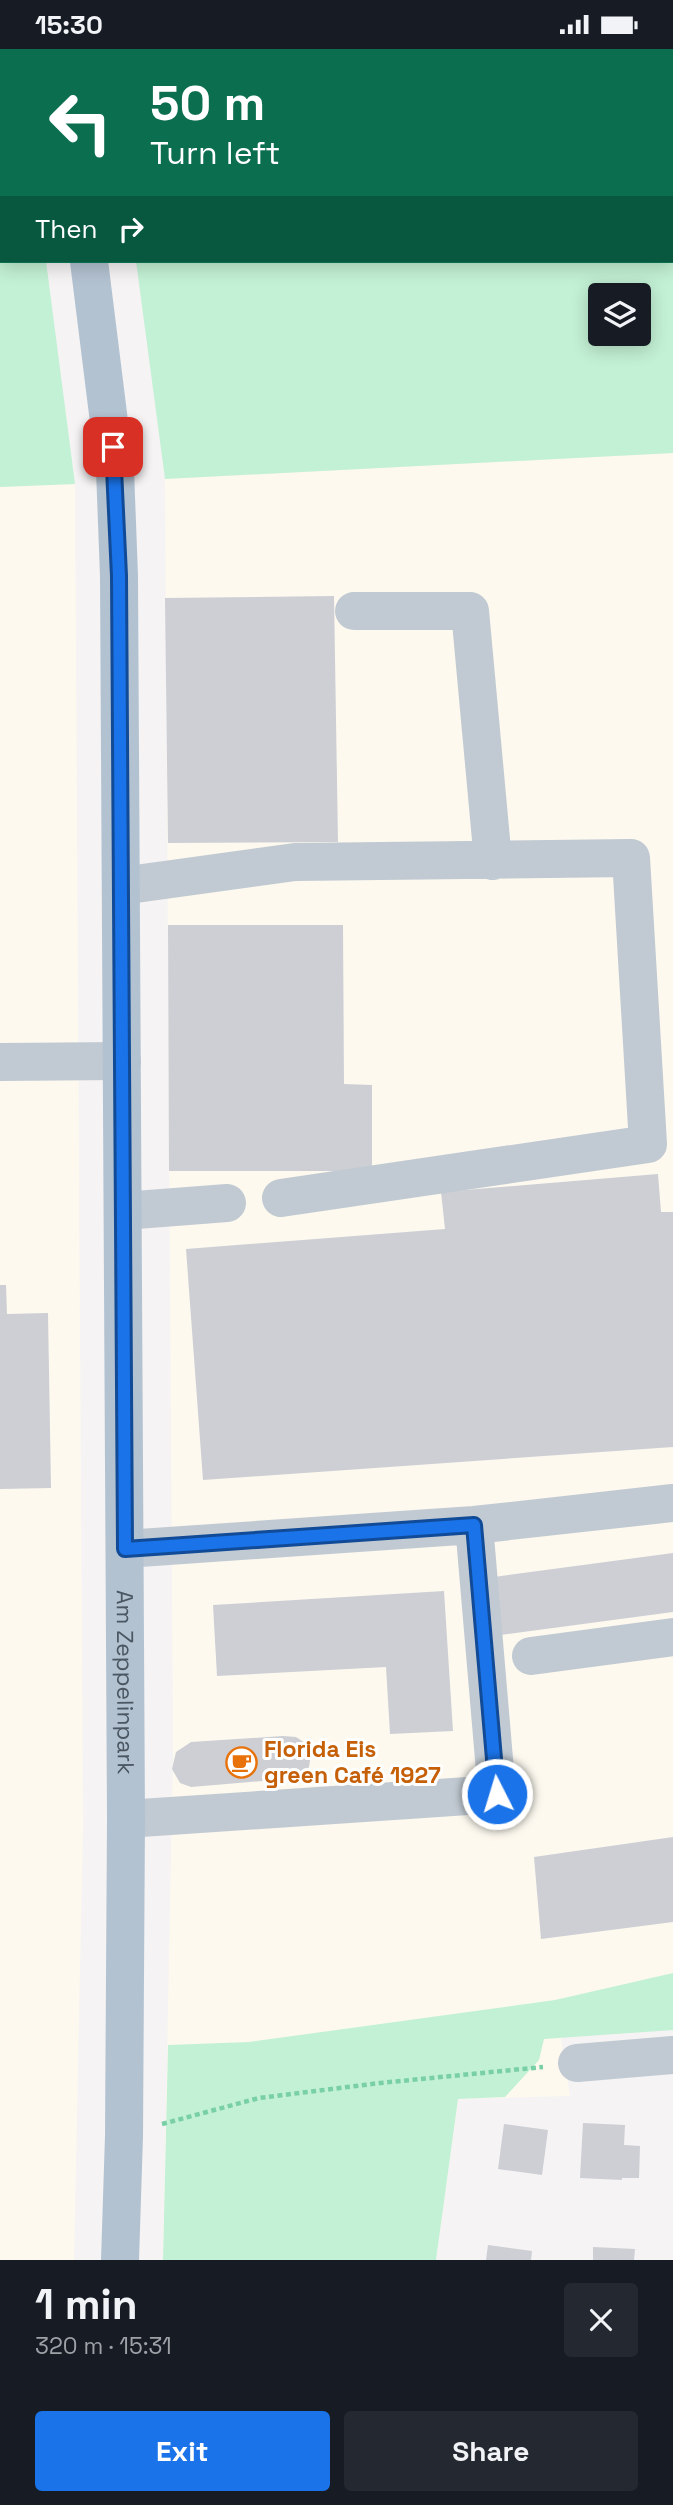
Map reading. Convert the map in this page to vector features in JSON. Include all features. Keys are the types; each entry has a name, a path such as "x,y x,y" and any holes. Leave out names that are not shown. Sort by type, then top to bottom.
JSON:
{"main road":[{"name":"Am Zeppelinpark","path":"89,263 115,470 119,576 126,1819 124,2136 120,2260"}],"street":[{"path":"354,611 470,611 493,862"},
{"path":"121,886 295,862 631,859 660,1141 282,1198"},
{"path":"0,1062 122,1061"},
{"path":"123,1211 228,1203"},
{"path":"125,1549 474,1525 673,1503"},
{"path":"126,1819 497,1794 474,1525"},
{"path":"531,1656 673,1637"},
{"path":"578,2063 673,2055"}],"path":[{"path":"124,2136 259,2098 578,2063"}],"shaded area":[{"path":"673,453 673,1984 555,2000 570,2096 458,2099 436,2260 163,2260 173,1756 165,479"},
{"path":"75,484 83,1827 74,2260 0,2260 0,487"}],"green space":[{"path":"0,263 46,263 75,484 0,487"},
{"path":"136,263 673,263 673,453 165,479"},
{"path":"673,1973 673,2030 544,2039 539,2060 505,2097 458,2099 436,2260 163,2260 168,2045 249,2042 555,2000"}],"building":[{"path":"334,596 338,842 168,843 165,598"},
{"path":"168,925 343,925 344,1084 372,1085 372,1171 169,1171"},
{"path":"658,1174 661,1212 673,1212 673,1447 203,1480 186,1249 445,1229 441,1192"},
{"path":"0,1285 6,1285 7,1314 48,1313 51,1488 0,1489"},
{"path":"673,1553 673,1612 500,1635 494,1577"},
{"path":"444,1591 453,1731 390,1734 386,1667 217,1676 213,1605"},
{"name":"Florida Eis green Café 1927","path":"296,1737 308,1745 311,1754 309,1767 299,1778 191,1787 180,1783 172,1769 176,1752 191,1742"},
{"path":"673,1837 673,1922 541,1939 534,1857"},
{"path":"583,2123 625,2125 624,2145 640,2146 639,2178 580,2178"},
{"path":"504,2124 548,2130 542,2175 498,2169"},
{"path":"488,2245 532,2251 531,2260 486,2260"},
{"path":"593,2247 635,2249 634,2260 593,2260"}],"place":[{"name":"Florida Eis green Café 1927","path":"241,1762"}],"route":[{"path":"113,447 119,576 125,1549 474,1525 497,1794"}]}
